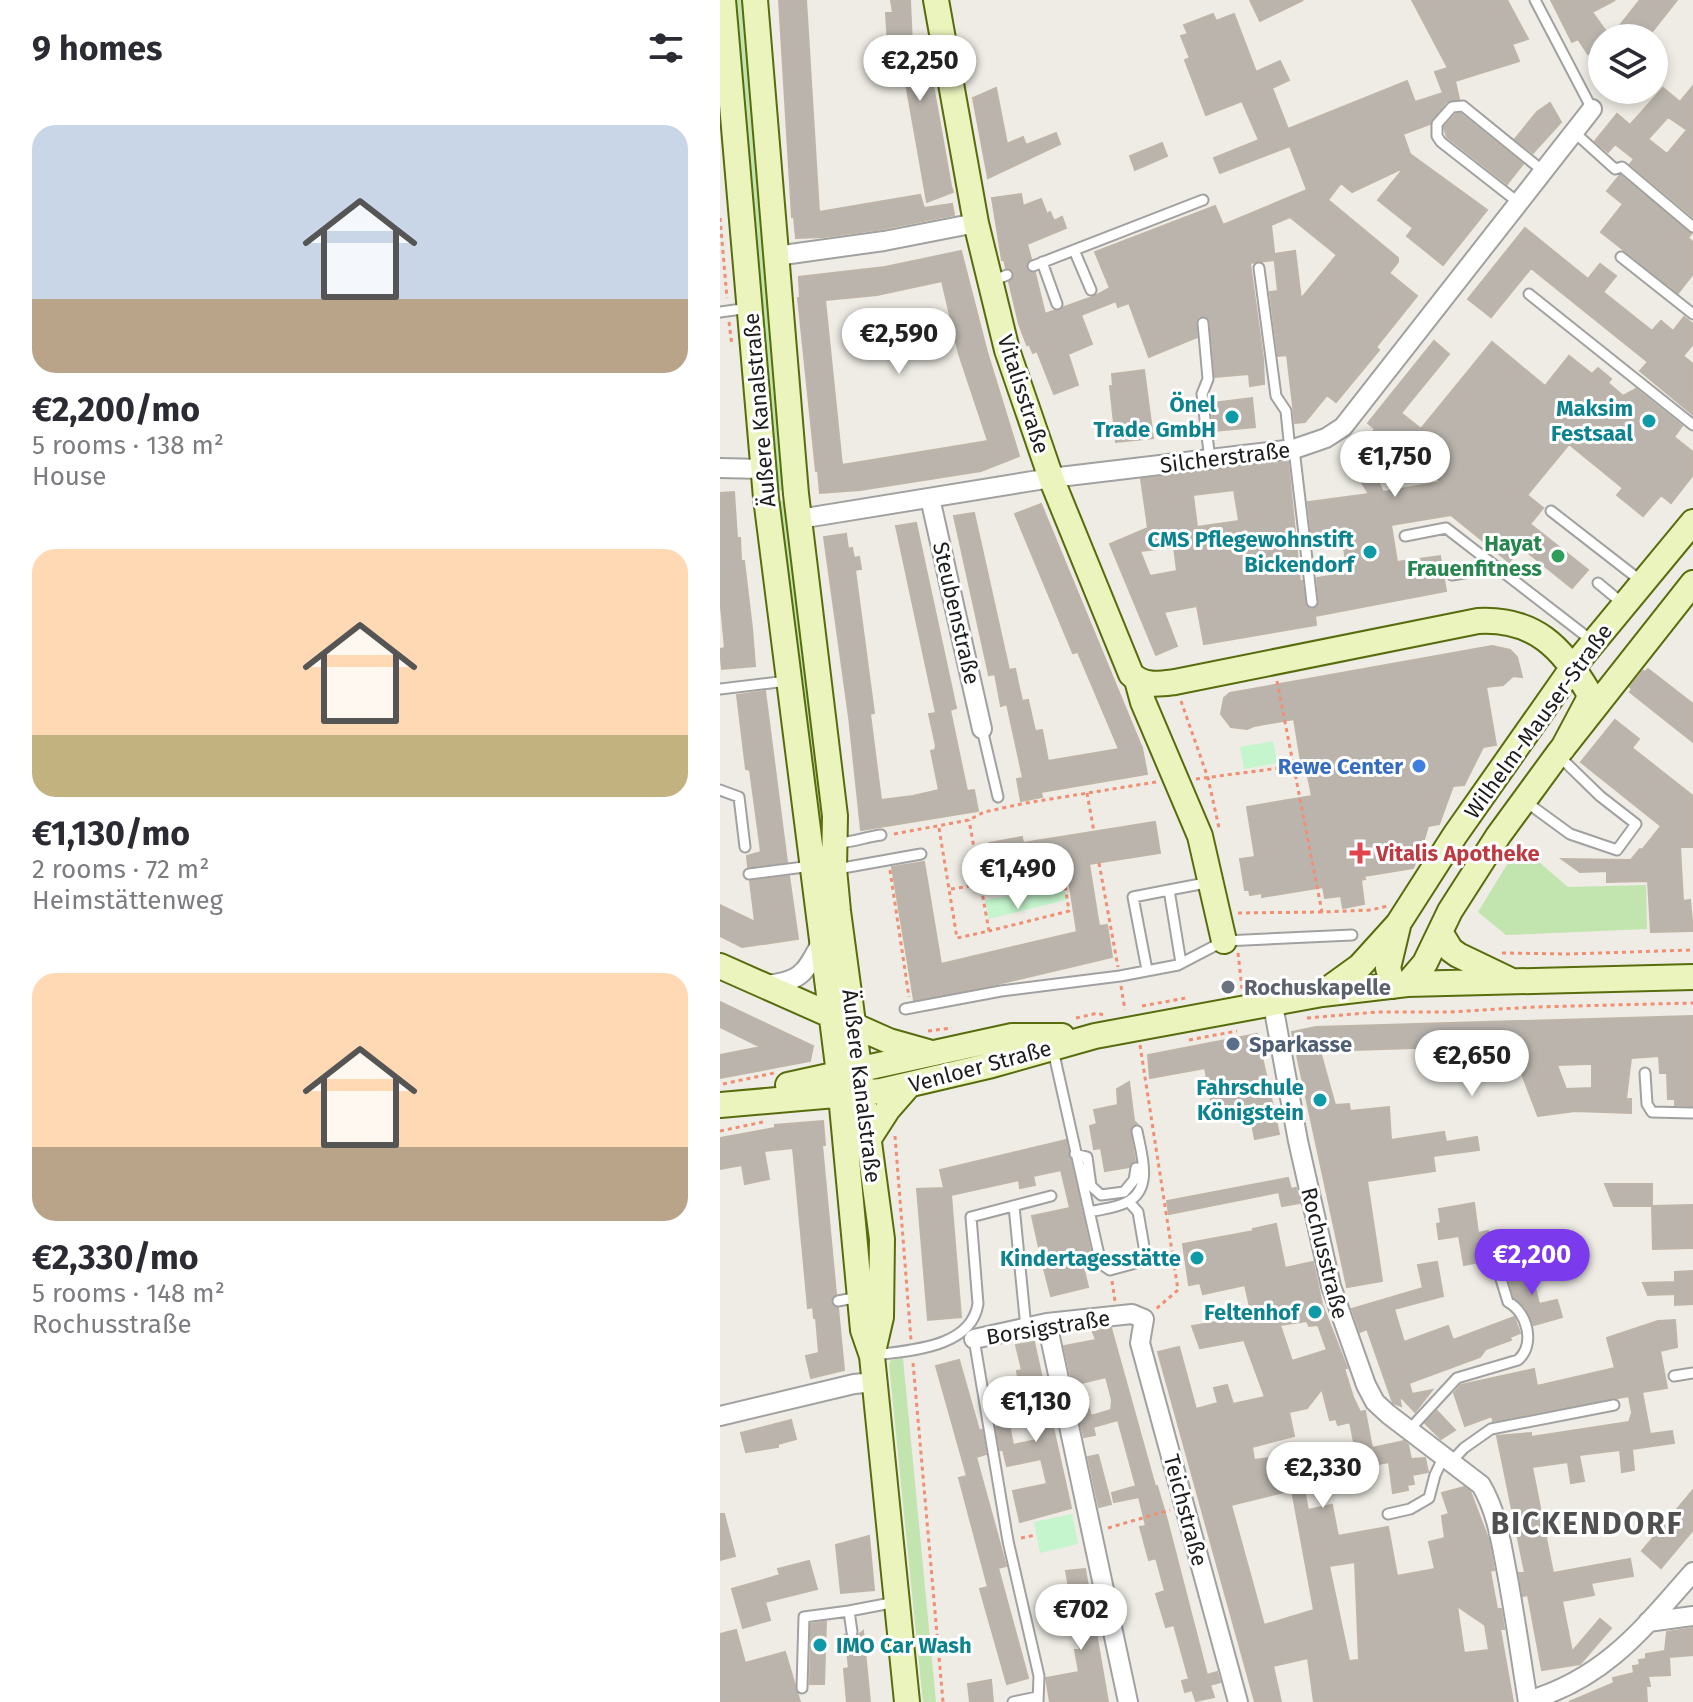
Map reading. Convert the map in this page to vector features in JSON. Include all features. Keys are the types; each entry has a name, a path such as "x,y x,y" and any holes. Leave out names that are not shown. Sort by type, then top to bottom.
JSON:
{"main road":[{"name":"Äußere Kanalstraße","path":"755,0 799,519 835,816 835,843 823,868 821,943 834,1040 868,1140 882,1239 881,1317 872,1356"},
{"name":"Vitalisstraße","path":"936,0 976,223 999,278 1007,350 1051,478 1124,663 1137,680 1148,714 1200,836 1231,941"},
{"name":"Äußere Kanalstraße","path":"722,16 763,469 806,819 823,868 855,1026 851,1083 854,1236 848,1299 872,1356 907,1702"},
{"name":"Wilhelm-Mauser-Straße","path":"1322,994 1360,966 1398,924 1455,835 1573,667 1693,522"},
{"name":"Wilhelm-Mauser-Straße","path":"1398,924 1388,968 1400,985 1425,963 1445,921 1524,800 1693,583"},
{"path":"1137,680 1148,684 1175,682 1478,621 1502,620 1522,625 1557,650 1573,667 1589,693 1588,701 1560,751"},
{"path":"1449,628 1501,632 1519,640 1553,671 1555,694"},
{"path":"806,819 813,825 820,825 835,816"},
{"path":"1418,894 1445,921"},
{"name":"Venloer Straße","path":"1445,921 1451,950 1511,981"},
{"path":"720,966 889,1041 931,1053"},
{"name":"Venloer Straße","path":"851,1083 931,1053 1012,1036 1273,1005 1322,994 1400,985 1693,977"},
{"path":"763,985 776,999 816,1023 834,1040"},
{"name":"Venloer Straße","path":"720,1104 741,1094 851,1083 909,1085 1052,1047 1096,1024"},
{"path":"868,1140 888,1109 909,1085"},
{"path":"854,1236 871,1248 882,1239"}],"street":[{"name":"Silcherstraße","path":"799,519 1051,478 1292,449 1326,438 1343,427 1592,109"},
{"path":"776,256 884,241 976,223"},
{"path":"720,468 763,469"},
{"name":"Steubenstraße","path":"930,498 982,729"},
{"path":"763,985 783,984 796,979 808,970 821,943"},
{"name":"Rochusstraße","path":"1273,1005 1298,1141 1343,1327 1375,1402 1481,1485 1490,1501 1515,1616 1528,1701"},
{"path":"1120,1315 1132,1314 1144,1319"},
{"name":"Borsigstraße","path":"974,1339 1047,1323 1120,1315"},
{"name":"Teichstraße","path":"1144,1319 1140,1343 1238,1702"},
{"path":"1047,1323 1128,1702"},
{"path":"720,1416 854,1384 875,1382"},
{"path":"1528,1701 1560,1691 1587,1676 1634,1638 1693,1572"},
{"path":"1648,1622 1693,1616"}],"lane":[{"path":"1535,0 1592,109"},
{"path":"1519,203 1441,142 1437,136 1437,124 1452,107 1463,106 1543,171"},
{"path":"1574,132 1615,169 1622,167 1693,227"},
{"path":"1057,304 1037,264 1203,200"},
{"path":"1074,250 1091,290"},
{"path":"1621,257 1693,314"},
{"path":"1259,268 1276,396 1286,411 1312,602"},
{"path":"1529,294 1693,425"},
{"path":"720,312 749,308"},
{"path":"1203,323 1208,379 1202,394 1210,460"},
{"path":"1551,511 1644,583"},
{"path":"1405,536 1446,528 1594,642"},
{"path":"1452,575 1482,570 1490,562"},
{"path":"1598,583 1625,605"},
{"path":"720,689 788,681"},
{"path":"982,729 998,797"},
{"path":"1524,800 1570,834 1617,850 1636,824 1600,796 1560,751"},
{"path":"720,790 739,797 745,847"},
{"path":"835,843 851,843 881,835"},
{"path":"749,874 823,868 921,854"},
{"path":"1147,970 1133,897 1212,882"},
{"path":"1169,890 1181,963"},
{"path":"908,1008 1001,991 1120,976 1181,963 1231,941 1352,935"},
{"path":"1052,1047 1101,1264 1110,1270 1146,1258 1138,1212 1129,1202"},
{"path":"1645,1073 1647,1104 1652,1112 1693,1113"},
{"path":"1090,1212 1129,1202 1144,1181 1137,1131"},
{"path":"1075,1154 1087,1157 1091,1186 1107,1197 1124,1192 1134,1180 1136,1168"},
{"path":"872,1356 928,1348 952,1338 964,1328 975,1314 978,1304 971,1217 1051,1196"},
{"path":"1014,1206 1026,1328"},
{"path":"1409,1430 1457,1378 1518,1360 1526,1353 1529,1343 1526,1326 1518,1307 1508,1302 1500,1276"},
{"path":"974,1339 1008,1541 1039,1676 1037,1699 1013,1702"},
{"path":"1674,1376 1693,1373"},
{"path":"1388,1514 1410,1509 1429,1498 1435,1475 1447,1459 1491,1429 1614,1405"},
{"path":"802,1688 804,1617 896,1602"},
{"path":"849,1611 852,1632"}],"path":[{"path":"1273,662 1322,912"},
{"path":"1175,682 1208,778 1221,838"},
{"path":"1208,778 1295,766"},
{"path":"881,835 969,820 984,812 1148,783"},
{"path":"1087,793 1094,832"},
{"path":"969,820 989,931"},
{"path":"939,826 949,890 957,938 1069,911 1063,872 949,890"},
{"path":"888,859 908,1008"},
{"path":"1099,863 1125,1010"},
{"path":"1243,998 1231,941 1238,913 1371,910 1418,894"},
{"path":"1076,1018 1096,1024"},
{"path":"1140,1043 1178,1290 1144,1319"},
{"path":"720,1084 786,1071"},
{"path":"1110,1270 1120,1315"},
{"path":"1092,1531 1185,1505"},
{"path":"1008,1541 1036,1535"}],"green space":[{"path":"732,0 744,0 787,489 773,491"},
{"path":"789,500 823,787 822,817 818,820 774,502"},
{"path":"1273,741 1277,763 1244,769 1240,747"},
{"path":"1519,845 1568,887 1646,885 1647,929 1506,935 1478,912"},
{"path":"1064,886 1066,900 989,919 985,900"},
{"path":"903,1358 936,1702 923,1702 889,1364 891,1360"},
{"path":"1072,1514 1078,1544 1040,1553 1034,1522"}],"building":[{"path":"779,0 806,0 819,212 920,195 924,208 952,204 954,215 882,229 796,238 792,217"},
{"path":"891,0 910,0 913,68 930,68 953,192 927,202 902,61 889,62 886,13 893,13"},
{"path":"1250,0 1303,0 1260,21"},
{"path":"1412,0 1507,0 1528,39 1512,44 1519,61 1455,81 1459,99 1446,102 1430,124 1403,134 1410,154 1487,210 1443,265 1407,236 1413,228 1378,200 1405,167 1352,192 1341,183 1328,200 1398,258 1389,273 1417,296 1376,347 1379,350 1336,402 1327,395 1305,422 1295,423 1287,355 1278,356 1270,292 1278,291 1275,260 1250,263 1264,384 1250,386 1249,374 1215,377 1210,322 1205,316 1199,316 1196,321 1197,337 1149,357 1129,303 1118,307 1116,301 1081,315 1092,344 1068,354 1078,385 1054,394 1037,351 1033,353 1027,345 1019,324 1009,282 1014,273 1006,268 1002,260 992,198 1021,194 1023,206 1041,199 1047,214 1050,212 1054,221 1062,217 1066,228 1027,244 1031,259 1026,268 1035,273 1045,314 1095,296 1110,288 1095,252 1215,206 1223,225 1307,190 1290,146 1220,173 1214,158 1259,140 1242,101 1206,115 1185,60 1190,58 1181,36 1188,34 1184,25 1213,14 1216,21 1234,14 1256,72 1280,61 1289,80 1272,88 1288,129 1407,81 1415,102 1443,93 1435,72 1448,68","holes":["1290,217 1337,255 1301,299 1295,251 1274,254 1271,225"]},
{"path":"1551,0 1615,0 1592,12 1601,24 1588,24 1588,54 1578,39 1572,42"},
{"path":"1640,0 1677,0 1658,24 1621,24"},
{"path":"1693,86 1693,217 1630,164 1634,159 1615,144 1608,152 1595,141 1617,114 1630,125 1649,104 1668,104 1668,92 1680,102","holes":["1668,117 1687,130 1667,154 1648,139"]},
{"path":"996,88 1007,144 1023,137 1026,145 1056,133 1060,144 988,178 973,98"},
{"path":"1550,103 1561,122 1533,153 1515,139 1537,112"},
{"path":"1456,114 1461,114 1523,164 1507,184 1447,137 1444,127"},
{"path":"1162,143 1167,156 1135,170 1130,156"},
{"path":"1620,175 1691,234 1688,238 1693,242 1693,274 1678,293 1601,232 1623,204 1607,191"},
{"path":"1525,228 1588,279 1600,264 1616,276 1603,292 1652,331 1661,321 1673,331 1684,317 1693,324 1693,344 1683,356 1693,364 1692,414 1640,371 1648,362 1531,268 1491,317 1468,299"},
{"path":"961,251 987,352 1019,456 981,471 860,490 820,493 798,298 799,277 885,267","holes":["942,281 959,354 988,441 842,465 825,300 877,295"]},
{"path":"1434,341 1449,354 1401,413 1421,429 1492,342 1545,386 1569,356 1592,374 1598,368 1611,379 1608,383 1623,396 1636,389 1682,426 1674,437 1693,452 1693,475 1671,503 1661,495 1643,516 1617,495 1623,488 1569,444 1527,495 1543,508 1530,524 1588,570 1572,588 1521,547 1509,562 1451,515 1391,525 1397,562 1440,556 1446,591 1315,616 1316,625 1204,644 1197,606 1164,612 1177,646 1156,655 1110,544 1148,528 1141,479 1288,462 1300,581 1306,606 1316,608 1319,602 1317,578 1348,573 1342,536 1312,541 1308,502 1369,494 1349,462 1375,429 1368,423","holes":["1393,444 1441,482 1383,492 1374,472","1234,490 1239,521 1197,527 1193,495","1174,547 1177,571 1150,576 1140,551"]},
{"path":"1144,370 1153,438 1116,442 1110,386 1113,386 1112,374"},
{"name":"Önel Trade GmbH","path":"1252,398 1255,427 1214,431 1211,403"},
{"path":"734,492 737,538 740,538 741,561 744,561 755,666 722,669 720,649 725,648 720,597 720,493"},
{"path":"1041,504 1142,748 1147,774 1041,792 1042,797 1021,801 1017,779 1023,778 1007,704 1001,706 995,674 989,675 954,516 974,513 1009,670 1015,669 1022,701 1028,700 1035,731 1042,730 1048,761 1119,749 1078,652 1073,653 1015,514"},
{"path":"916,523 956,708 950,710 967,791 974,790 978,811 861,830 824,537 846,534 848,549 852,548 854,558 859,557 861,569 855,570 874,713 870,714 881,800 913,796 939,790 931,751 936,746 929,714 936,713 896,526"},
{"path":"1492,646 1510,650 1517,657 1522,677 1513,676 1503,685 1486,687 1496,745 1483,747 1464,785 1453,786 1439,824 1428,826 1413,868 1364,876 1365,879 1361,880 1364,904 1343,908 1341,896 1325,898 1323,887 1262,897 1262,893 1250,895 1249,890 1245,890 1240,859 1255,857 1247,807 1312,796 1306,767 1302,768 1294,719 1247,729 1231,727 1221,714 1224,698 1230,693"},
{"path":"1648,669 1693,704 1693,742 1630,692 1630,687"},
{"path":"765,691 787,862 748,867 747,856 761,852 737,695"},
{"path":"1615,720 1639,739 1632,748 1693,796 1693,847 1680,847 1683,901 1690,900 1693,931 1651,932 1648,881 1607,882 1607,871 1580,872 1562,859 1631,860 1661,826 1581,762"},
{"path":"1155,822 1160,853 1089,864 1099,926 1107,925 1112,957 914,1000 892,867 924,862 941,964 1077,932 1067,868 995,879 989,843 1022,837 1023,843"},
{"path":"789,876 798,939 742,947 720,936 720,905 755,922 750,881"},
{"path":"720,1002 813,1046 810,1061 720,1078 720,1055 761,1047 720,1027"},
{"path":"1693,1016 1693,1106 1675,1105 1675,1099 1668,1099 1667,1073 1660,1073 1659,1056 1631,1058 1626,1099 1631,1099 1631,1113 1575,1111 1538,1116 1520,1069 1494,1080 1478,1080 1477,1046 1320,1051 1335,1105 1349,1104 1350,1111 1389,1107 1391,1140 1444,1132 1446,1142 1477,1137 1479,1150 1433,1156 1435,1171 1367,1181 1382,1281 1347,1287 1292,1032 1316,1027","holes":["1592,1064 1592,1088 1566,1089 1557,1065"]},
{"path":"1257,1034 1279,1134 1255,1139 1248,1104 1213,1111 1205,1068 1150,1078 1148,1055"},
{"path":"1129,1082 1137,1124 1132,1126 1130,1132 1135,1161 1129,1167 1105,1171 1101,1148 1094,1149 1090,1126 1097,1124 1094,1110 1118,1105 1117,1089"},
{"path":"823,1121 825,1145 822,1145 836,1294 831,1302 838,1308 844,1370 811,1378 806,1356 819,1353 816,1318 813,1307 808,1308 793,1148 764,1151 769,1179 745,1184 742,1165 720,1169 720,1138 775,1128 775,1125"},
{"path":"1066,1140 1093,1263 1083,1266 1088,1287 1051,1296 1042,1261 1032,1216 1070,1208 1061,1170 1033,1176 1035,1185 1020,1188 1019,1180 951,1195 961,1317 928,1320 917,1189 944,1188 940,1170"},
{"path":"1288,1178 1291,1189 1296,1188 1300,1203 1282,1206 1279,1192 1169,1214 1167,1201"},
{"path":"1605,1184 1652,1184 1652,1206 1614,1206"},
{"path":"1474,1203 1478,1233 1488,1231 1490,1260 1464,1265 1459,1236 1439,1239 1439,1209"},
{"path":"1693,1205 1693,1248 1653,1249 1652,1206"},
{"path":"1276,1224 1285,1268 1313,1262 1322,1304 1347,1368 1344,1368 1353,1397 1360,1412 1365,1411 1372,1448 1404,1441 1411,1459 1425,1458 1428,1472 1412,1475 1414,1484 1407,1485 1408,1490 1393,1493 1389,1462 1302,1478 1308,1510 1332,1505 1338,1536 1388,1527 1397,1576 1435,1569 1429,1542 1445,1538 1442,1516 1449,1514 1442,1493 1464,1487 1470,1491 1489,1541 1494,1570 1490,1571 1497,1609 1501,1609 1504,1629 1500,1629 1513,1702 1314,1702 1308,1658 1273,1666 1281,1702 1255,1702 1158,1352 1179,1347 1196,1409 1218,1403 1214,1388 1227,1385 1233,1404 1265,1397 1244,1340 1200,1348 1192,1326 1252,1316 1245,1285 1203,1294 1200,1283 1189,1285 1183,1244","holes":["1307,1321 1309,1326 1318,1325 1327,1350 1292,1361 1280,1325","1322,1389 1330,1420 1336,1419 1338,1425 1350,1422 1355,1447 1254,1460 1252,1447 1294,1436 1289,1412 1307,1408","1292,1490 1314,1610 1264,1625 1231,1505","1355,1562 1359,1660 1349,1661 1329,1566","1457,1606 1485,1625 1489,1650 1464,1653"]},
{"path":"1437,1262 1443,1296 1394,1309 1404,1342 1448,1326 1453,1340 1514,1317 1520,1333 1510,1337 1511,1340 1486,1349 1480,1357 1409,1383 1412,1394 1432,1390 1415,1412 1399,1395 1401,1406 1393,1403 1367,1329 1360,1332 1352,1309 1423,1288 1418,1265"},
{"path":"1530,1267 1539,1304 1557,1300 1562,1317 1534,1325 1526,1308 1514,1297 1507,1273"},
{"path":"1693,1271 1693,1304 1675,1305 1675,1294 1648,1295 1643,1283 1675,1282 1675,1272"},
{"path":"1675,1320 1677,1347 1660,1351 1667,1388 1642,1392 1650,1434 1672,1431 1674,1443 1632,1449 1634,1470 1622,1472 1620,1450 1579,1455 1584,1481 1571,1483 1568,1462 1532,1467 1553,1573 1630,1559 1633,1576 1591,1583 1594,1595 1562,1601 1572,1652 1600,1619 1611,1628 1580,1664 1542,1670 1528,1595 1523,1596 1519,1573 1525,1573 1497,1436 1531,1433 1531,1437 1629,1422 1632,1413 1629,1396 1493,1421 1492,1416 1465,1426 1454,1393 1461,1385 1534,1369 1537,1386 1615,1368 1607,1338 1658,1321"},
{"path":"1111,1328 1167,1520 1207,1675 1217,1672 1220,1682 1210,1685 1214,1697 1196,1701 1192,1690 1185,1692 1182,1681 1189,1679 1174,1625 1166,1627 1156,1594 1165,1591 1156,1558 1149,1560 1140,1527 1146,1526 1139,1497 1114,1502 1112,1493 1136,1486 1118,1420 1093,1427 1095,1435 1084,1437 1077,1408 1088,1405 1091,1416 1111,1410 1112,1400 1106,1377 1073,1385 1064,1346 1096,1340 1093,1332"},
{"path":"1034,1342 1071,1508 1020,1522 1013,1491 1047,1484 1041,1459 1007,1466 996,1427 1009,1424 1013,1445 1037,1440 1031,1415 1024,1416 1017,1371 1022,1370 1016,1345"},
{"path":"959,1360 979,1430 982,1430 986,1454 976,1457 1006,1566 998,1568 1028,1678 1007,1684 980,1589 988,1587 959,1478 967,1476 936,1366"},
{"path":"1437,1411 1455,1430 1441,1439 1425,1423"},
{"path":"791,1420 796,1439 778,1444 778,1447 746,1452 741,1433"},
{"path":"1098,1455 1111,1504 1099,1507 1088,1457"},
{"path":"1693,1490 1693,1530 1661,1568 1642,1551"},
{"path":"720,1514 724,1514 735,1556 720,1560"},
{"path":"869,1536 874,1590 841,1593 836,1545"},
{"path":"809,1561 817,1589 765,1602 770,1620 743,1628 732,1589 780,1575 778,1569"},
{"path":"1085,1569 1108,1702 1050,1702 1046,1678 1079,1672 1075,1650 1080,1650 1066,1571"},
{"name":"IMO Car Wash","path":"826,1622 824,1684 810,1684 811,1624"},
{"path":"1693,1628 1693,1655 1669,1657 1670,1675 1648,1676 1647,1702 1569,1702 1614,1683 1613,1678 1634,1673 1633,1666 1640,1665 1639,1660 1646,1659 1646,1654 1665,1651 1667,1632"},
{"path":"736,1630 745,1663 785,1652 800,1702 720,1702 720,1634"},
{"path":"863,1631 870,1702 847,1702 844,1669 849,1668 845,1635 854,1639"},
{"path":"991,1680 993,1702 970,1702 968,1684"}],"place":[{"name":"Önel Trade GmbH","path":"1232,417"},
{"name":"Maksim Festsaal","path":"1649,421"},
{"name":"CMS Pflegewohnstift Bickendorf","path":"1370,552"},
{"name":"Hayat Frauenfitness","path":"1558,556"},
{"name":"Rewe Center","path":"1419,766"},
{"name":"Vitalis Apotheke","path":"1360,853"},
{"name":"Rochuskapelle","path":"1228,987"},
{"name":"Sparkasse","path":"1233,1044"},
{"name":"Fahrschule Königstein","path":"1320,1100"},
{"name":"Kindertagesstätte","path":"1197,1258"},
{"name":"Feltenhof","path":"1315,1312"},
{"name":"IMO Car Wash","path":"820,1645"}],"district":[{"name":"BICKENDORF","path":"1587,1524"}]}
